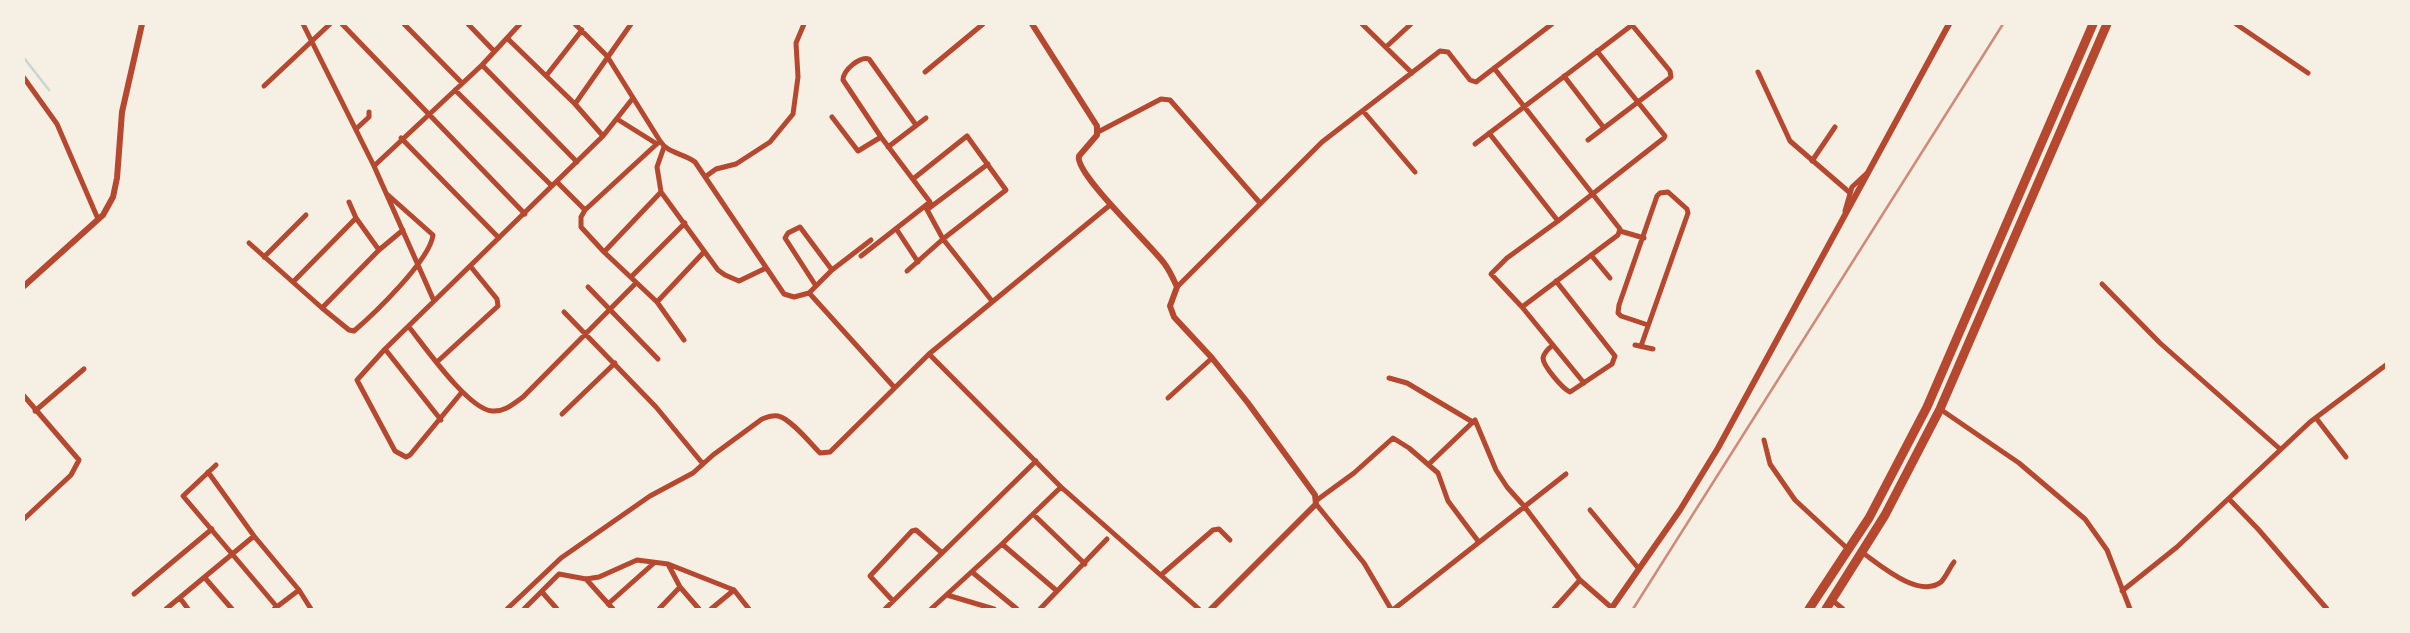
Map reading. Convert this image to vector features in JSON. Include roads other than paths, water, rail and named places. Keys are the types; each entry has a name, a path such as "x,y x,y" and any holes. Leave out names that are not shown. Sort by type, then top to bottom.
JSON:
{"highway":[{"path":"1809,609 1849,551 1900,462 1927,407 2094,24"},
{"path":"1826,609 1863,553 1885,515 1940,409 2107,24"}],"street":[{"path":"24,286 98,219 113,197 117,178 122,112 142,24"},
{"path":"303,24 374,166 434,301"},
{"path":"264,86 330,24"},
{"path":"342,24 525,214"},
{"path":"404,24 462,83"},
{"path":"468,24 494,51"},
{"path":"374,166 401,138 482,65 520,24"},
{"path":"575,24 607,56 659,142 664,147 688,156 695,162 784,294 794,297 809,293 832,270 871,240"},
{"path":"575,104 629,24"},
{"path":"705,177 716,169 736,164 770,142 793,114 798,77 796,43 804,24"},
{"path":"925,72 983,24"},
{"path":"1032,24 1084,103 1097,126 1098,132"},
{"path":"1362,24 1412,74"},
{"path":"1386,47 1411,24"},
{"path":"1552,24 1478,81 1473,82 1448,52 1440,51 1322,142 1177,287 1171,300 1171,311 1212,358 1277,441 1316,502 1364,563 1392,609 1566,474"},
{"path":"1621,24 1625,29"},
{"path":"1389,378 1407,383 1472,421 1473,419 1477,422 1496,470 1580,580 1612,609 1680,510 1718,448 1773,351 1845,214 1949,24"},
{"path":"2236,24 2308,72"},
{"path":"1475,144 1625,29 1634,26 1672,75 1670,79 1588,140"},
{"path":"546,76 582,30"},
{"path":"506,38 575,104 603,136"},
{"path":"1584,383 1522,307 1491,274 1507,258 1593,194 1665,136 1596,51"},
{"path":"916,126 866,57 846,72 843,80 888,147 930,202 926,207"},
{"path":"482,65 577,162"},
{"path":"1494,68 1620,231 1644,238"},
{"path":"1758,72 1788,138 1849,192"},
{"path":"1564,76 1604,128"},
{"path":"24,78 57,124 98,219"},
{"path":"454,90 552,186"},
{"path":"462,392 441,420 410,455 402,456 395,451 357,380 385,349 603,136 633,98"},
{"path":"1177,287 1163,262 1110,204 1078,162 1079,156 1091,144 1098,132 1161,98 1170,100 1260,203"},
{"path":"1363,111 1415,172"},
{"path":"356,128 369,117 369,112"},
{"path":"832,117 858,151 881,137"},
{"path":"888,147 926,118"},
{"path":"616,119 659,142"},
{"path":"1812,161 1835,128"},
{"path":"1489,133 1558,221"},
{"path":"908,271 943,239 1006,192 1005,187 967,136 913,179"},
{"path":"401,138 499,238"},
{"path":"659,142 585,210 581,217 581,227 604,252 657,302 684,340"},
{"path":"664,147 657,167 661,192 685,223 703,253 722,274 738,280 766,268"},
{"path":"861,256 926,207 988,164"},
{"path":"1845,214 1849,192 1870,170"},
{"path":"557,182 585,210"},
{"path":"604,252 661,192"},
{"path":"1648,325 1621,316 1618,313 1657,196 1660,193 1668,192 1687,208 1688,213 1648,325 1638,345 1653,349"},
{"path":"249,243 322,308 349,330 354,331 418,265 429,248 433,235 386,193"},
{"path":"349,202 356,218 379,250"},
{"path":"507,609 561,558 650,496 694,473 738,436 771,416 780,416 802,434 820,454 826,454 929,354 1110,204"},
{"path":"926,207 943,239 992,301"},
{"path":"264,257 306,215"},
{"path":"293,282 356,218"},
{"path":"631,277 685,223"},
{"path":"816,286 785,238 788,233 800,227 832,270"},
{"path":"322,308 379,250 403,230"},
{"path":"897,230 918,262"},
{"path":"1522,307 1620,231"},
{"path":"657,302 703,253"},
{"path":"1591,255 1610,278"},
{"path":"437,362 498,306 497,299 471,267"},
{"path":"1552,345 1543,357 1551,372 1570,392 1612,364 1615,356 1556,282"},
{"path":"409,327 462,392 485,409 494,411 506,409 523,397 610,312 636,283"},
{"path":"2102,284 2153,337 2280,449"},
{"path":"588,287 610,312 658,359"},
{"path":"809,293 894,388"},
{"path":"564,312 656,407 703,464"},
{"path":"385,349 441,420"},
{"path":"929,354 1061,487 1199,609"},
{"path":"1168,398 1212,358"},
{"path":"562,414 615,364"},
{"path":"2122,591 2177,547 2280,449 2316,418 2386,365"},
{"path":"35,411 84,369"},
{"path":"24,396 79,460 71,475 24,519"},
{"path":"1940,409 2019,463 2085,520 2107,550 2130,609"},
{"path":"2316,418 2346,457"},
{"path":"1429,464 1472,421"},
{"path":"1211,609 1316,502 1354,472 1390,439 1401,443 1438,473 1448,500 1478,541"},
{"path":"1764,440 1770,464 1795,500 1849,551"},
{"path":"885,609 941,552 1036,461"},
{"path":"216,465 183,496 276,608 299,590"},
{"path":"208,472 254,536 299,590 311,609"},
{"path":"931,609 1061,487"},
{"path":"2229,499 2258,529 2327,609"},
{"path":"1590,510 1639,569"},
{"path":"1032,514 1085,564"},
{"path":"134,594 212,529"},
{"path":"1161,576 1212,530 1219,529 1230,540"},
{"path":"893,601 870,576 912,530 916,530 941,552"},
{"path":"166,609 206,578 254,536"},
{"path":"1040,609 1107,540"},
{"path":"1002,544 1057,591"},
{"path":"1863,553 1913,585 1927,586 1940,582 1954,562"},
{"path":"524,609 561,573 586,579 599,578 636,560 668,564 734,590 749,609"},
{"path":"608,604 654,563"},
{"path":"668,564 680,587 699,609"},
{"path":"972,572 1017,609"},
{"path":"206,578 232,609"},
{"path":"586,579 613,609"},
{"path":"1554,609 1580,580"},
{"path":"659,609 680,587"},
{"path":"711,609 734,590"},
{"path":"542,592 558,609"},
{"path":"947,595 994,609"},
{"path":"180,598 188,609"},
{"path":"1832,600 1843,609"}],"waterway":[{"path":"24,58 49,90"}],"railway":[{"path":"1633,609 2003,24"}]}
